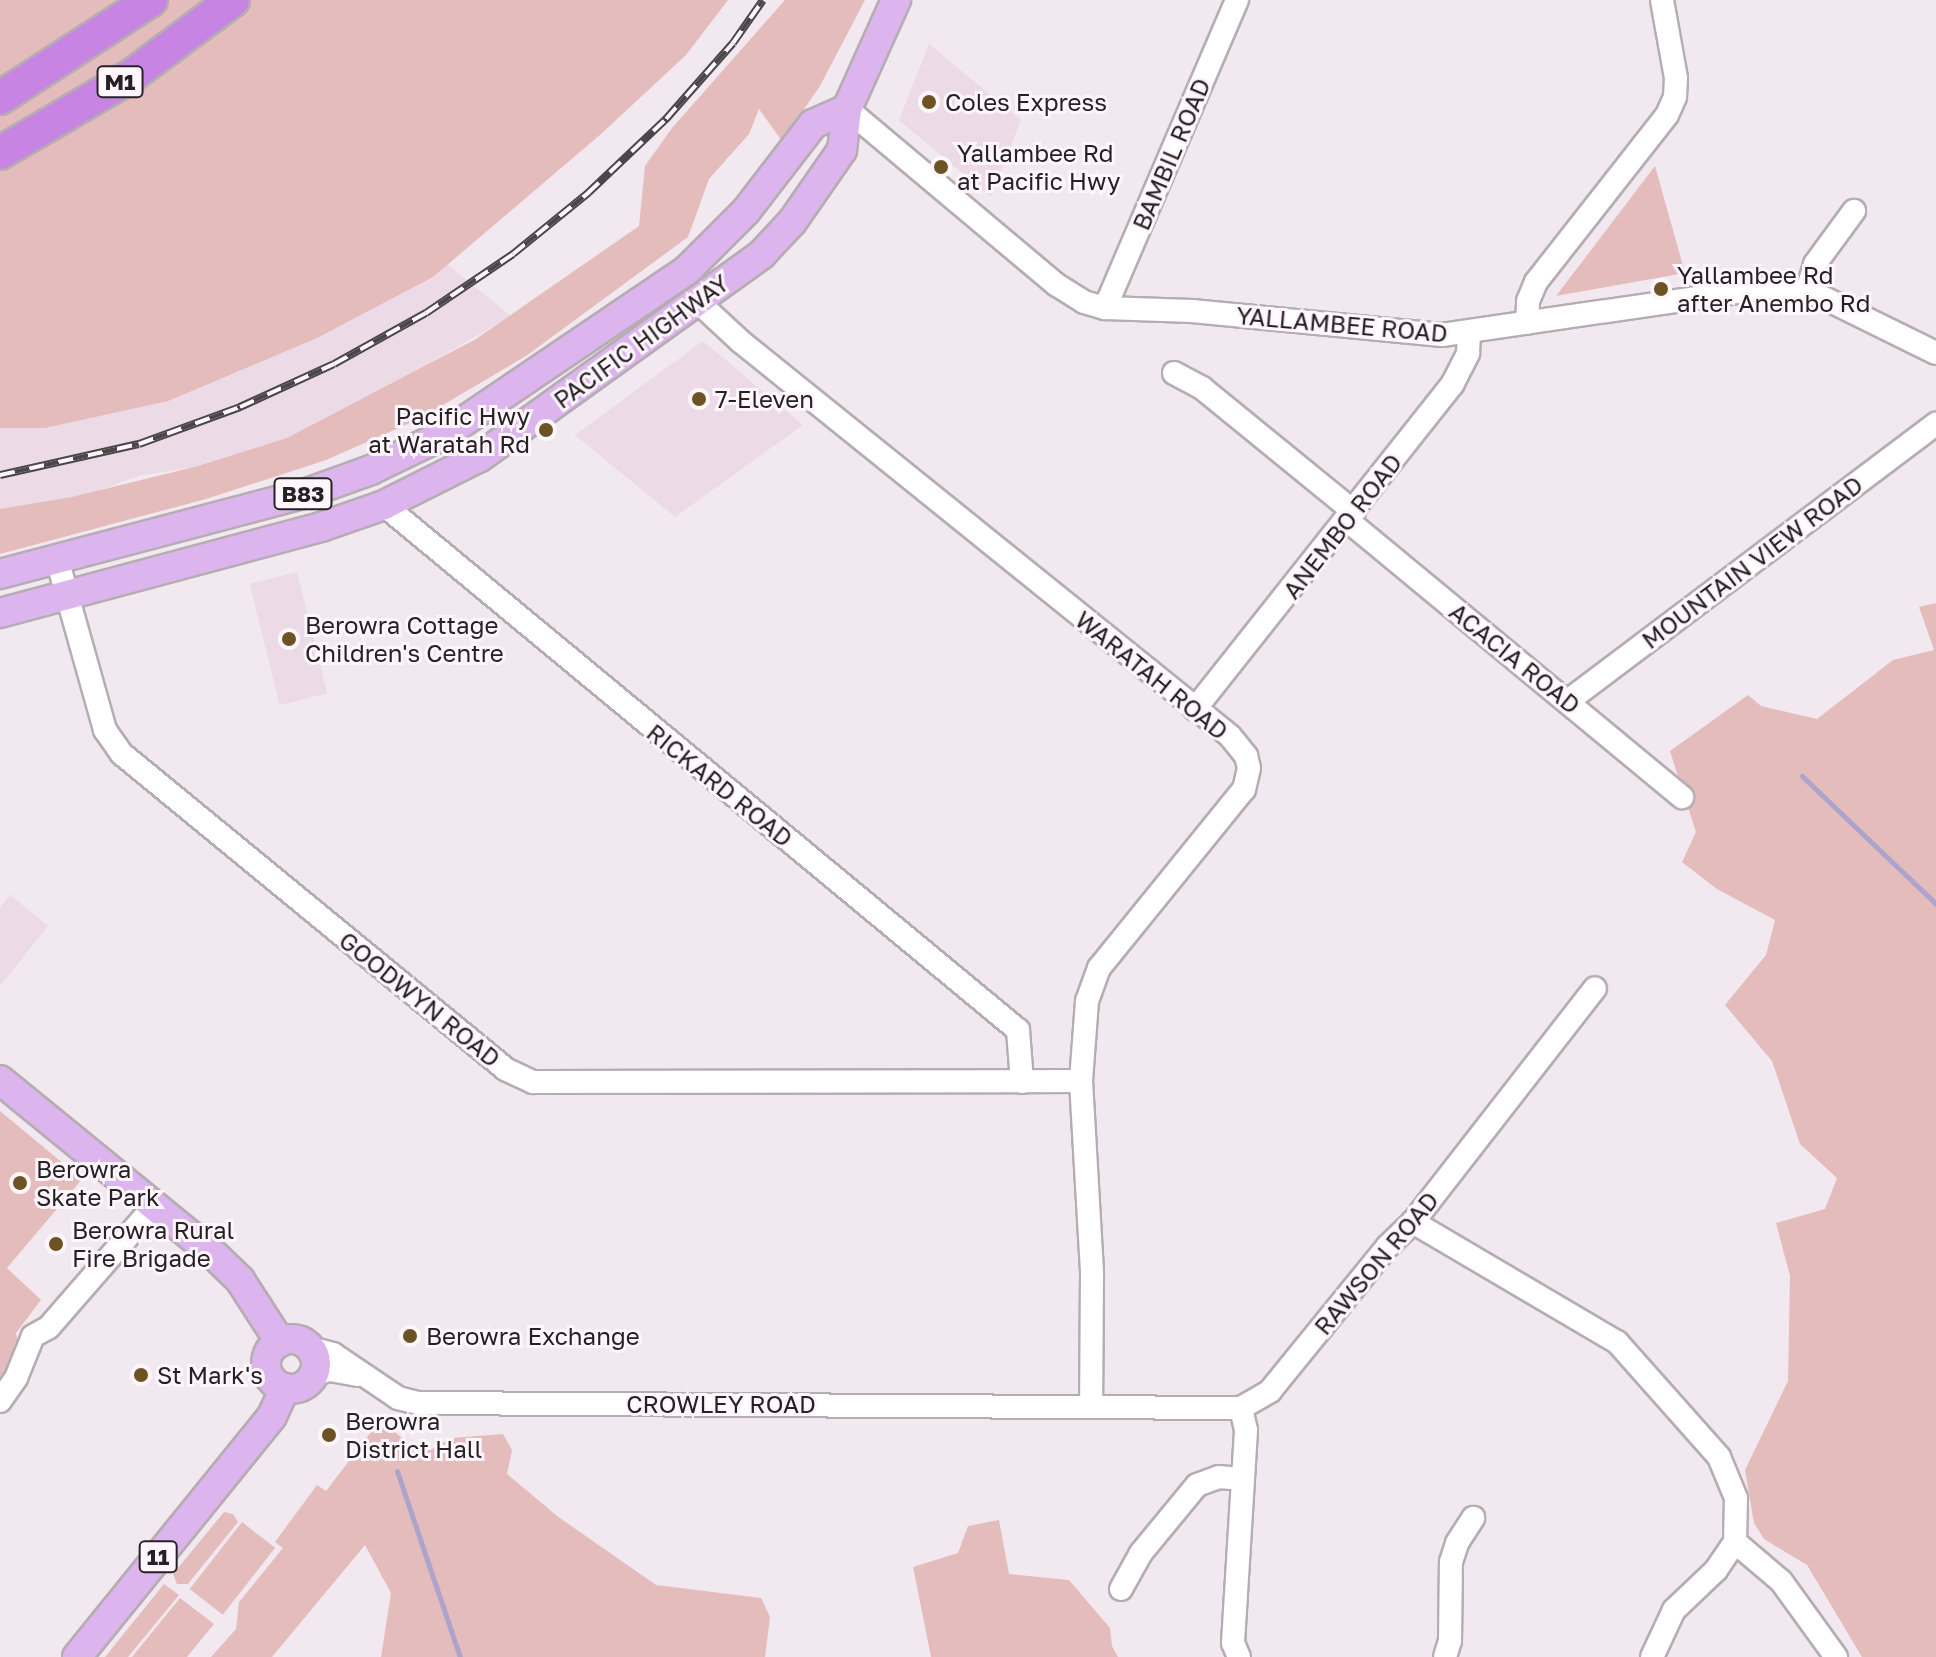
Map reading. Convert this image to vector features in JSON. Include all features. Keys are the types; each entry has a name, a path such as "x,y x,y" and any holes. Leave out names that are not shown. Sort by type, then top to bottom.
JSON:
{"highway":[{"name":"M1","path":"0,98 151,0"},
{"name":"M1","path":"0,153 131,76 233,0"}],"main road":[{"name":"PACIFIC HIGHWAY","path":"0,613 321,527 384,505 480,457 761,255 792,222 842,150 847,109 896,0"},
{"name":"PACIFIC HIGHWAY","path":"0,574 307,493 371,470 445,434 687,270 746,211 813,124 847,109"},
{"path":"0,1080 240,1280 280,1342"},
{"path":"299,1340 312,1361 302,1386 285,1388 272,1380 266,1367 269,1352 280,1342 299,1340"},
{"name":"11","path":"77,1657 272,1416 285,1388"}],"street":[{"name":"BAMBIL ROAD","path":"1105,308 1237,0"},
{"path":"1527,323 1528,301 1536,282 1667,115 1675,97 1676,78 1662,0"},
{"name":"YALLAMBEE ROAD","path":"847,109 1064,290 1084,302 1105,308 1192,311 1415,335 1469,333 1761,287 1807,292 1936,353"},
{"path":"1807,292 1815,264 1854,211"},
{"name":"WARATAH ROAD","path":"697,301 751,350 1240,746 1249,768 1236,800 1099,968 1087,1001 1081,1081 1091,1245 1091,1406"},
{"name":"ANEMBO ROAD","path":"1195,709 1452,385 1468,353 1469,333"},
{"name":"ACACIA ROAD","path":"1174,373 1202,388 1682,797"},
{"name":"MOUNTAIN VIEW ROAD","path":"1568,701 1936,424"},
{"name":"RICKARD ROAD","path":"384,505 1018,1030 1022,1082"},
{"name":"GOODWYN ROAD","path":"57,559 105,730 122,754 505,1069 533,1082 1081,1081"},
{"name":"RAWSON ROAD","path":"1241,1408 1270,1391 1388,1246 1413,1222 1595,988"},
{"path":"0,1401 16,1378 33,1336 49,1327 154,1206"},
{"path":"1413,1222 1617,1342 1719,1457 1736,1498 1735,1542 1716,1570 1674,1610 1652,1657"},
{"name":"CROWLEY ROAD","path":"312,1361 333,1354 359,1375 398,1398 418,1403 1091,1406"},
{"path":"1091,1406 1241,1408 1246,1430 1233,1643 1239,1657"},
{"path":"1121,1589 1141,1553 1197,1485 1219,1477 1243,1479"},
{"path":"1445,1657 1450,1641 1451,1562 1457,1543 1473,1518"},
{"path":"1735,1542 1781,1581 1836,1657"}],"shaded area":[{"path":"0,0 728,0 686,55 601,134 433,277 317,338 168,401 45,428 0,428"},
{"path":"785,0 865,0 820,86 782,141 759,109 749,134 709,179 688,237 526,356 419,419 326,460 206,499 0,554 0,509 72,497 198,466 287,438 476,339 639,226 645,166 672,128"},
{"path":"929,44 1021,120 991,197 899,120"},
{"path":"1655,166 1685,273 1556,296"},
{"path":"419,241 511,316 299,439 205,465 138,476 0,528 0,411"},
{"path":"703,341 803,425 675,517 575,435"},
{"name":"Berowra Cottage Children's Centre","path":"297,572 327,693 280,705 249,584"},
{"path":"1936,603 1936,1657 1862,1657 1807,1565 1764,1539 1754,1523 1745,1470 1788,1381 1790,1276 1776,1223 1825,1209 1837,1178 1800,1144 1772,1061 1725,1005 1766,955 1775,920 1717,889 1682,862 1696,832 1670,751 1748,695 1761,706 1817,719 1893,660 1934,650 1919,607"},
{"path":"10,895 48,926 0,986 0,907"},
{"path":"0,1111 82,1179 7,1268 41,1300 16,1333 20,1353 0,1384"},
{"path":"389,1427 410,1445 430,1450 452,1438 503,1434 512,1450 507,1474 557,1516 656,1585 761,1598 770,1617 765,1657 381,1657 391,1593 365,1545 272,1657 211,1657 236,1629 239,1602 283,1548 275,1542 317,1485 326,1491 371,1432"},
{"path":"224,1512 233,1514 238,1522 188,1584 177,1584 173,1574"},
{"path":"999,1520 1009,1574 1069,1580 1110,1628 1112,1646 1118,1657 931,1657 913,1567 958,1553 968,1526"},
{"path":"242,1522 275,1548 223,1615 190,1589"},
{"path":"164,1584 179,1595 128,1657 105,1657"},
{"path":"180,1598 214,1624 187,1657 132,1657"}],"waterway":[{"path":"1802,776 1936,904"},
{"path":"397,1471 460,1657"}],"railway":[{"path":"0,475 139,444 240,407 334,364 426,313 513,254 588,193 666,119 733,43 763,0"}],"place":[{"name":"Coles Express","path":"929,102"},
{"name":"Yallambee Rd at Pacific Hwy","path":"941,167"},
{"name":"Yallambee Rd after Anembo Rd","path":"1661,289"},
{"name":"7-Eleven","path":"699,399"},
{"name":"Pacific Hwy at Waratah Rd","path":"546,430"},
{"name":"Berowra Cottage Children's Centre","path":"289,639"},
{"name":"Berowra Skate Park","path":"20,1183"},
{"name":"Berowra Rural Fire Brigade","path":"56,1244"},
{"name":"Berowra Exchange","path":"410,1336"},
{"name":"St Mark's","path":"141,1375"},
{"name":"Berowra District Hall","path":"329,1435"}]}
